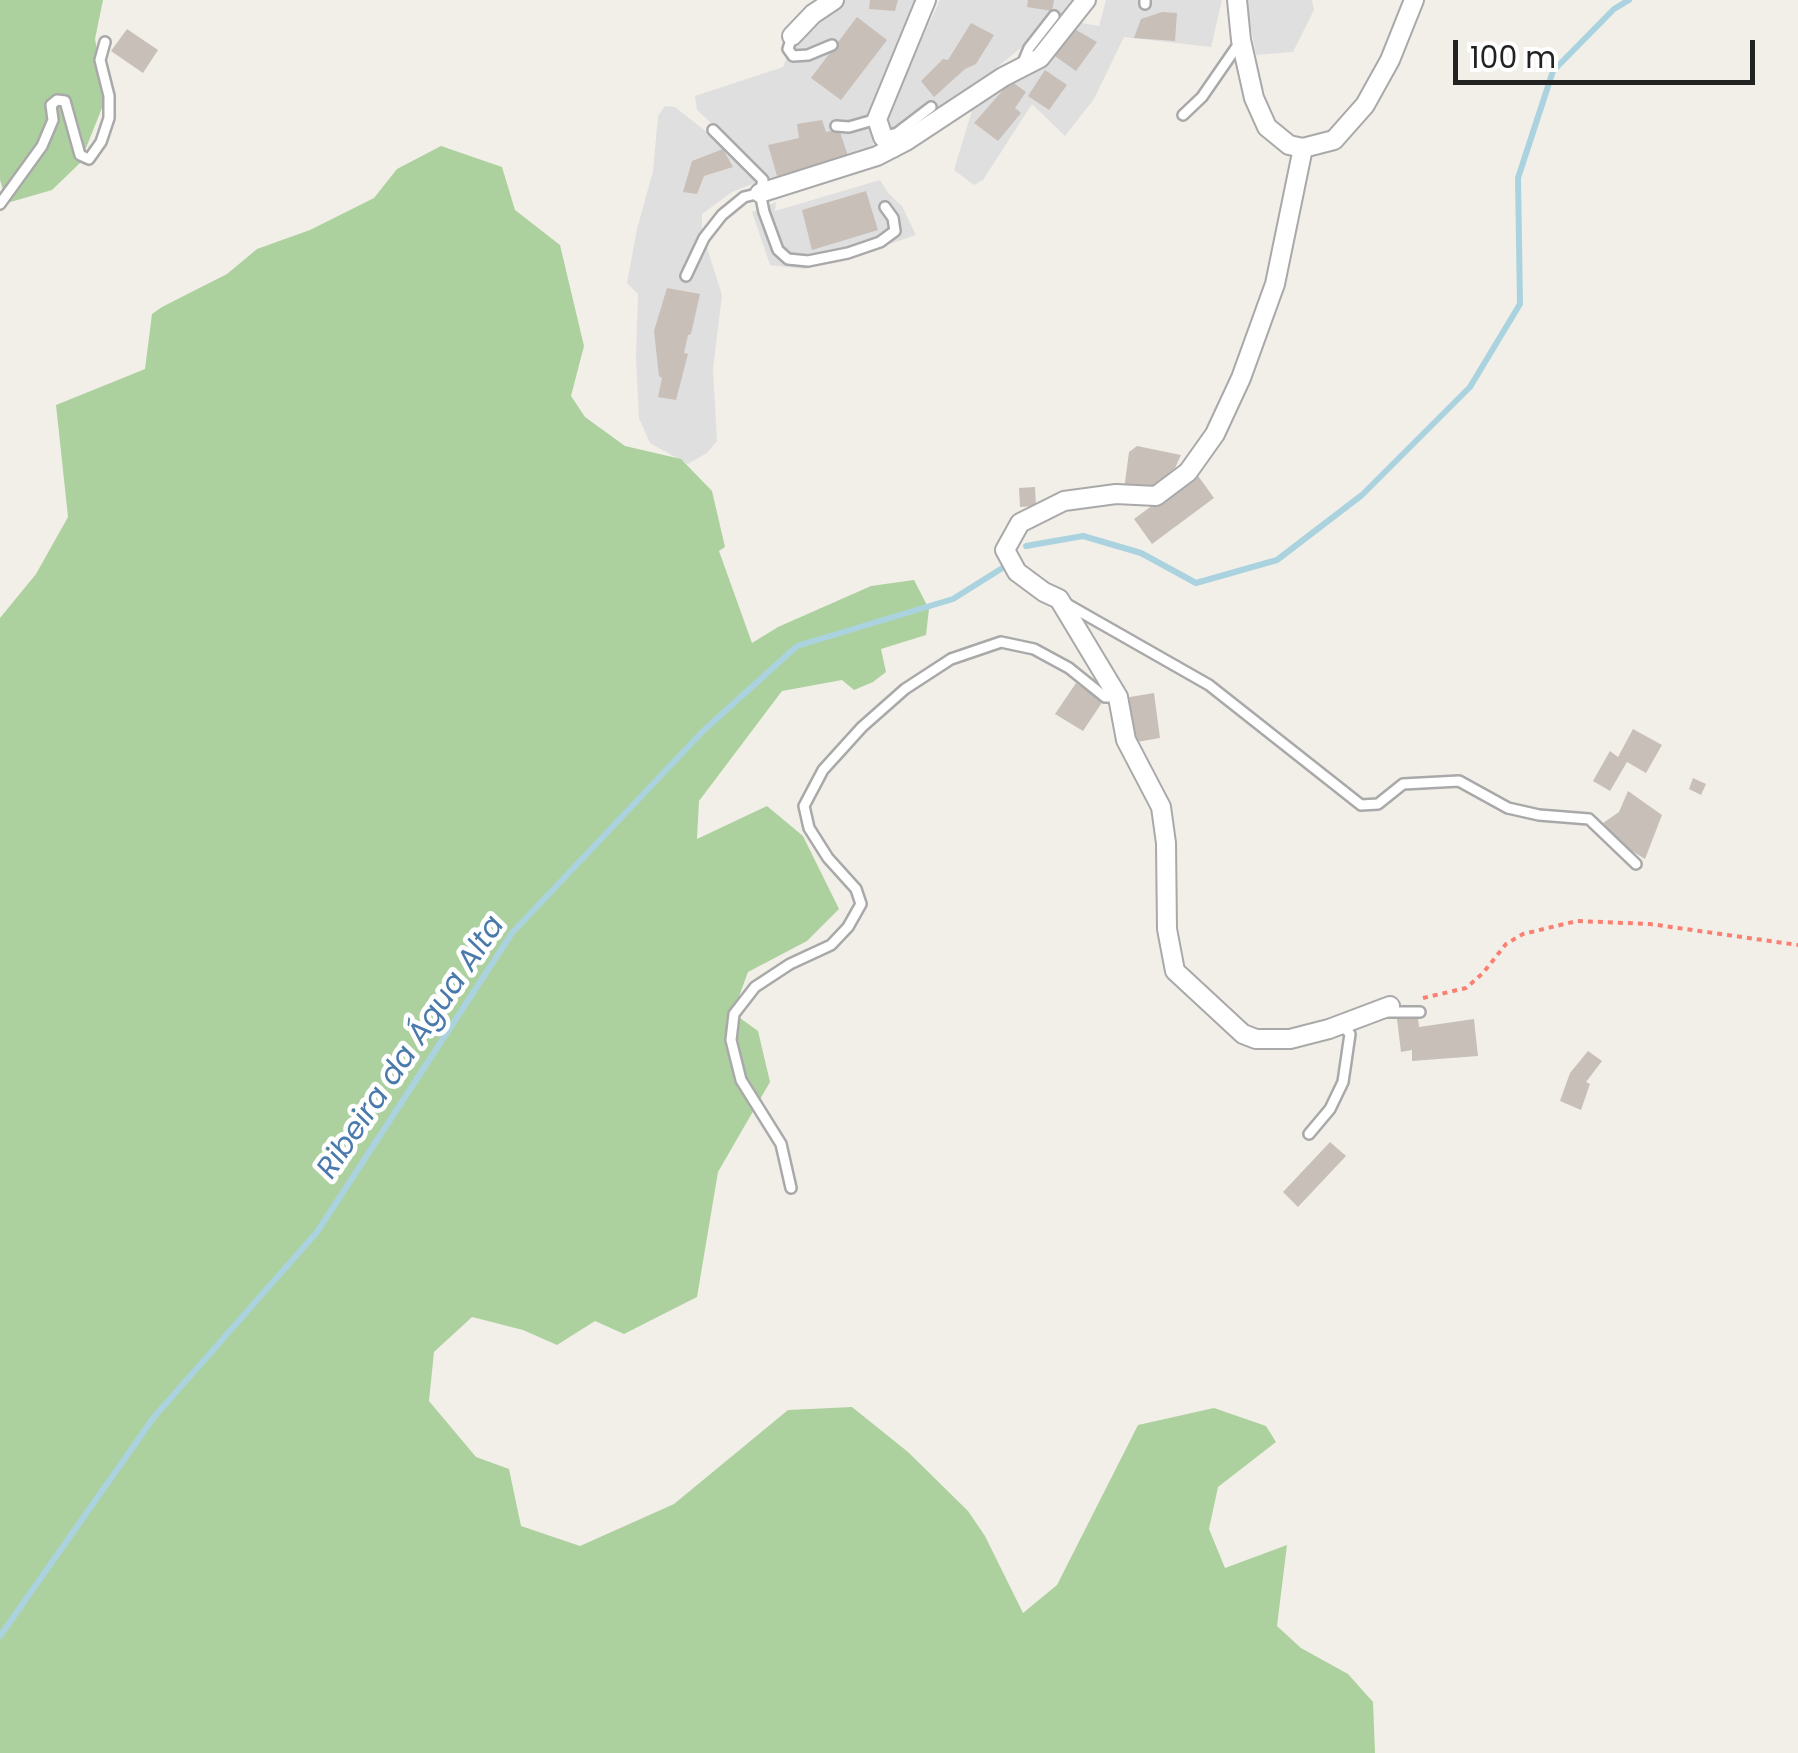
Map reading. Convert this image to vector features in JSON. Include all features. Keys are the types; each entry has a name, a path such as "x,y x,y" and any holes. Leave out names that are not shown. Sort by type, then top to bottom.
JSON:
{"street":[{"path":"792,36 813,14 834,0"},
{"path":"760,193 877,156 926,0"},
{"path":"884,135 1040,58 1086,0"},
{"path":"1237,0 1254,98 1267,127 1289,146 1303,148 1334,140 1365,105 1390,60 1414,0"},
{"path":"1303,148 1274,284 1241,378 1215,434 1188,472 1156,496 1116,494 1064,501 1020,523 1006,550 1017,572 1059,600 1118,698 1126,740 1161,807 1166,843 1167,928 1175,971 1243,1034 1256,1040 1290,1039 1382,1009"}],"lane":[{"path":"1021,68 1030,48 1054,16"},
{"path":"792,36 788,49 794,56 832,45"},
{"path":"1183,115 1202,97 1242,40"},
{"path":"0,204 42,146 52,120 51,104 57,100 65,102 80,155 88,159 101,142 109,118 109,96 100,60 105,42"},
{"path":"836,126 884,135 896,133 931,107"},
{"path":"713,130 763,180 760,193 778,250 788,259 821,258 880,242 895,231 893,218 885,207"},
{"path":"686,276 704,238 722,216 744,197 760,193"},
{"path":"1059,600 1209,685 1360,804 1378,804 1402,784 1460,780 1508,808 1539,815 1589,818 1636,864"},
{"path":"791,1188 782,1144 741,1080 731,1040 734,1014 754,988 790,964 832,945 848,928 861,904 856,889 808,828 804,806 823,770 862,727 905,689 951,659 1001,642 1034,648 1069,668 1105,697 1118,698"},
{"path":"1382,1009 1420,1012"},
{"path":"1309,1134 1330,1109 1343,1082 1350,1034 1341,1024"}],"path":[{"path":"1382,1009 1466,988 1484,973 1506,944 1523,934 1577,922 1650,924 1798,945"}],"shaded area":[{"path":"842,0 919,0 890,74 870,112 874,151 771,178 697,110 695,96 783,67 795,40"},
{"path":"940,0 1075,0 1034,57 1022,47 933,120 891,130 886,116"},
{"path":"1106,0 1222,0 1211,47 1124,37 1094,99 1065,136 1032,104 983,180 974,185 954,170 974,104 1017,76 1039,70 1076,22 1099,26"},
{"path":"1246,0 1312,0 1314,10 1293,52 1256,55"},
{"path":"665,106 675,107 718,141 750,171 755,183 732,192 702,214 702,232 722,295 713,369 717,441 707,453 688,464 650,443 639,418 638,294 627,283 653,171 658,116"},
{"path":"880,180 902,206 916,235 834,263 804,269 770,265 752,212 776,202 775,211"}],"green space":[{"path":"0,0 103,0 95,39 106,98 80,163 52,190 7,203 0,180"},
{"path":"441,146 502,167 515,210 560,245 584,346 571,396 585,417 625,446 681,459 712,491 725,547 719,551 752,643 778,627 871,586 914,580 929,609 926,635 881,649 886,672 873,682 854,690 842,680 782,691 699,801 697,839 767,806 803,836 839,909 807,941 748,972 733,1013 758,1031 770,1082 718,1172 697,1297 624,1334 595,1321 557,1345 523,1330 472,1317 434,1352 429,1401 476,1457 509,1469 521,1526 580,1546 674,1504 788,1410 852,1407 908,1452 968,1511 985,1536 1023,1613 1057,1585 1138,1425 1214,1408 1266,1426 1276,1442 1218,1487 1209,1529 1225,1568 1287,1545 1277,1626 1301,1648 1348,1674 1373,1702 1375,1753 0,1753 0,618 36,574 68,517 56,405 145,369 152,314 162,307 227,274 257,249 310,230 374,198 397,169"}],"building":[{"path":"870,0 898,0 895,11 869,9"},
{"path":"1028,0 1054,0 1052,11 1027,7"},
{"path":"1162,12 1177,13 1175,41 1134,38 1141,19"},
{"path":"857,17 887,40 841,100 811,78"},
{"path":"971,23 994,35 976,64 934,97 921,81 943,59 948,60"},
{"path":"1071,27 1097,42 1076,71 1052,54"},
{"path":"127,29 158,50 143,73 111,51"},
{"path":"1045,70 1067,85 1049,110 1028,96"},
{"path":"1011,81 1026,92 1015,108 1021,113 998,141 974,123"},
{"path":"822,120 826,132 839,129 848,156 777,176 768,145 799,138 797,124"},
{"path":"723,149 733,167 704,176 697,194 683,192 692,161"},
{"path":"866,191 878,230 812,250 802,210"},
{"path":"667,288 700,294 676,400 658,397 662,378 654,331"},
{"path":"1137,446 1181,455 1175,468 1145,493 1124,490 1129,452"},
{"path":"1196,473 1214,498 1152,544 1134,519"},
{"path":"1035,487 1036,506 1020,507 1019,488"},
{"path":"1076,683 1103,701 1083,731 1055,714"},
{"path":"1154,693 1160,738 1131,743 1124,698"},
{"path":"1633,729 1662,745 1646,773 1627,762 1610,791 1593,781 1610,751 1618,757"},
{"path":"1693,778 1706,784 1701,795 1689,789"},
{"path":"1628,791 1662,815 1645,859 1627,848 1603,823 1619,812"},
{"path":"1418,1017 1419,1027 1474,1019 1478,1056 1412,1061 1412,1050 1401,1052 1397,1019"},
{"path":"1588,1051 1602,1061 1586,1082 1590,1084 1581,1110 1560,1101 1570,1073"},
{"path":"1330,1142 1346,1156 1298,1207 1283,1192"}],"waterway":[{"name":"Ribeira da Água Alta","path":"1026,546 1083,536 1141,553 1196,583 1277,560 1362,495 1470,387 1520,304 1518,178 1553,71 1614,9 1629,0"},
{"name":"Ribeira da Água Alta","path":"0,1636 154,1417 317,1232 512,933 703,731 797,646 953,599 1004,567"}]}
